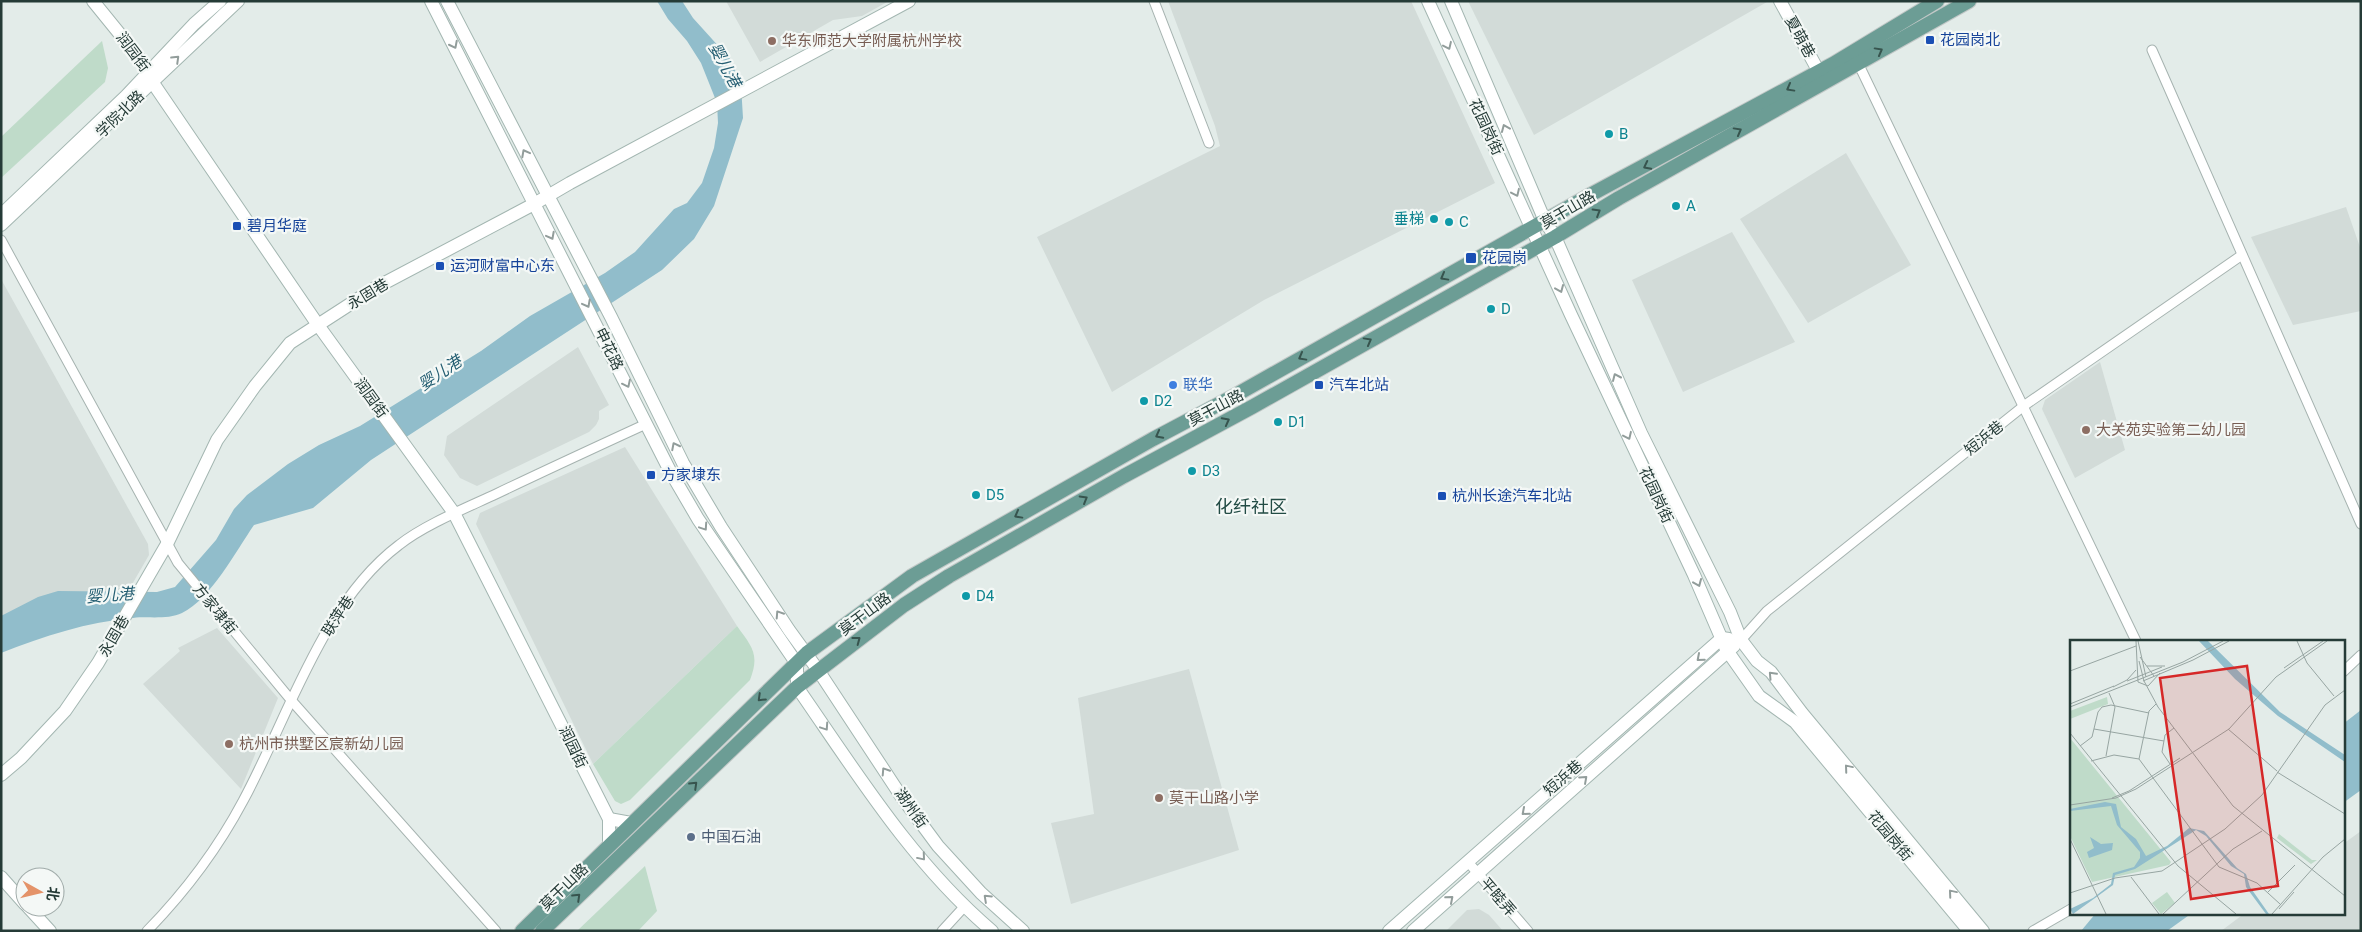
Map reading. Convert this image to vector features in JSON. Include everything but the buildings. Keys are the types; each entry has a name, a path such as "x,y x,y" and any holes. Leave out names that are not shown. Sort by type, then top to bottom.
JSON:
{"main road":[{"name":"莫干山路","path":"522,931 609,844 807,654 932,563 1545,221 1819,72 1937,1"},
{"name":"莫干山路","path":"542,931 797,687 904,605 949,576 1124,476 1252,407 1555,237 1619,198 1969,1"}],"street":[{"name":"润园街","path":"93,1 149,70 152,83 318,325 454,513 609,819 609,844"},
{"name":"学院北路","path":"1,214 126,96 194,24 220,1"},
{"name":"学院北路","path":"1,226 238,1"},
{"name":"申花路","path":"431,1 598,325 646,424 698,519 796,664"},
{"name":"申花路","path":"447,1 698,490 740,558 818,670"},
{"name":"永固巷","path":"1,775 21,758 65,711 98,663 167,544 217,440 254,386 290,343 375,288 909,1"},
{"path":"1154,1 1209,143"},
{"name":"花园岗街","path":"1428,1 1571,315 1728,651 1759,696 1799,717 1983,931"},
{"name":"花园岗街","path":"1451,1 1545,221 1555,237 1640,433 1730,612 1741,640 1757,661 1771,672 1799,717 1969,931"},
{"name":"夏萌巷","path":"1780,1 1819,72"},
{"path":"2152,50 2361,524"},
{"path":"1858,63 2025,405 2136,640"},
{"name":"方家埭街","path":"1,240 178,563 291,700 496,931"},
{"name":"短浜巷","path":"1413,931 1741,640 1767,611 2025,405 2242,255"},
{"name":"联萍巷","path":"147,931 171,907 207,860 243,801 291,700 335,617 363,579 399,544 454,513 646,424"},
{"path":"1722,638 1741,640"},
{"name":"短浜巷","path":"1389,931 1722,638"},
{"path":"2344,671 2361,655"},
{"path":"796,664 797,687"},
{"name":"湖州街","path":"818,670 901,796 938,846 982,893 1022,931"},
{"name":"湖州街","path":"797,687 891,821 964,907 992,931"},
{"path":"609,819 631,823"},
{"name":"平睦弄","path":"1468,862 1528,931"},
{"path":"1,877 15,893"},
{"path":"942,931 964,907"},
{"path":"2033,931 2070,910"},
{"path":"37,917 50,931"}],"shaded area":[{"name":"华东师范大学附属杭州学校","path":"726,1 889,1 862,16 833,20 760,62"},
{"path":"1168,1 1411,1 1495,183 1264,300 1112,392 1037,237 1220,146 1215,126"},
{"path":"1468,1 1767,1 1767,2 1534,135"},
{"path":"1846,153 1911,265 1808,323 1740,219"},
{"path":"2346,207 2361,250 2361,311 2293,325 2251,237"},
{"path":"1732,232 1795,342 1683,392 1632,280"},
{"path":"1,279 148,544 149,555 123,600 1,626"},
{"path":"578,347 609,405 599,411 599,419 596,425 589,432 477,486 460,478 444,455 447,436"},
{"name":"大关苑实验第二幼儿园","path":"2100,362 2125,450 2075,478 2042,409 2045,400"},
{"path":"625,447 737,626 593,764 476,524 480,513"},
{"name":"杭州市拱墅区宸新幼儿园","path":"217,628 278,698 241,789 143,684 180,651 178,648"},
{"name":"莫干山路小学","path":"1189,669 1239,850 1071,904 1051,823 1094,814 1078,698"},
{"path":"2361,831 2361,931 2221,931 2244,914 2344,914 2344,843"},
{"path":"1479,909 1489,915 1503,931 1446,931 1467,910"}],"green space":[{"path":"102,41 108,68 105,82 1,178 1,137"},
{"path":"737,626 753,651 754,664 750,680 630,800 621,804 615,801 593,764"},
{"path":"645,866 657,911 638,931 577,931"}],"water":[{"name":"婴儿港","path":"657,1 682,1 693,18 731,60 741,85 743,118 714,206 694,239 662,270 371,460 313,508 254,525 213,586 193,606 182,613 164,617 133,618 82,626 1,653 1,616 38,597 58,591 157,592 175,587 216,540 234,509 247,495 288,464 319,445 360,426 481,351 530,316 605,273 635,252 674,209 687,203 702,183 714,148 718,123 717,103 701,63"},
{"path":"2361,710 2361,790 2344,802 2344,723"},
{"path":"2095,914 2191,914 2167,931 2081,931"}],"place":[{"name":"花园岗北","path":"1930,40"},
{"name":"华东师范大学附属杭州学校","path":"772,41"},
{"name":"B","path":"1609,134"},
{"name":"A","path":"1676,206"},
{"name":"垂梯","path":"1434,219"},
{"name":"C","path":"1449,222"},
{"name":"碧月华庭","path":"237,226"},
{"name":"花园岗","path":"1471,258"},
{"name":"运河财富中心东","path":"440,266"},
{"name":"D","path":"1491,309"},
{"name":"联华","path":"1173,385"},
{"name":"汽车北站","path":"1319,385"},
{"name":"D2","path":"1144,401"},
{"name":"D1","path":"1278,422"},
{"name":"大关苑实验第二幼儿园","path":"2086,430"},
{"name":"D3","path":"1192,471"},
{"name":"方家埭东","path":"651,475"},
{"name":"D5","path":"976,495"},
{"name":"杭州长途汽车北站","path":"1442,496"},
{"name":"D4","path":"966,596"},
{"name":"杭州市拱墅区宸新幼儿园","path":"229,744"},
{"name":"莫干山路小学","path":"1159,798"},
{"name":"中国石油","path":"691,837"}],"district":[{"name":"化纤社区","path":"1251,506"}]}
